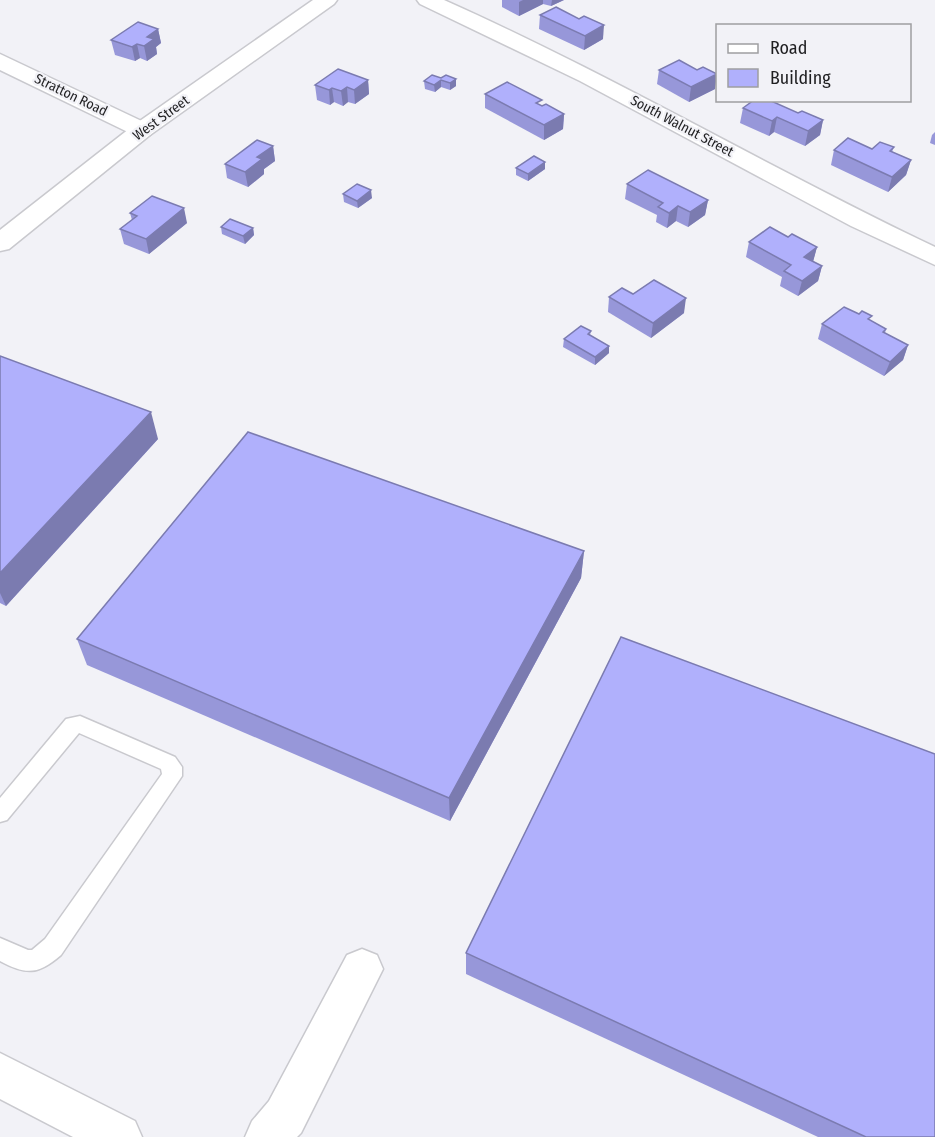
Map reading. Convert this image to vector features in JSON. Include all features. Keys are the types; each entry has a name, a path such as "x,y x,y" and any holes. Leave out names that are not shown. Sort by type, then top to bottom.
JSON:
{"street":[{"name":"West Street","path":"1,241 142,130 327,0"},
{"name":"South Walnut Street","path":"427,0 494,30 638,102 935,257"},
{"name":"Stratton Road","path":"0,61 142,130"},
{"path":"268,1137 285,1117 362,969"},
{"path":"0,1075 119,1137"}],"lane":[{"path":"0,813 73,724 80,724 168,763 172,767 172,776 53,947 41,959 26,963 0,949"}],"building":[{"path":"556,7 579,19 584,16 604,25 585,36 540,15"},
{"path":"138,22 158,29 147,37 154,39 144,46 137,44 132,47 111,40"},
{"path":"679,60 697,70 703,67 716,74 691,87 659,70"},
{"path":"338,69 368,80 354,90 347,87 341,91 332,88 329,90 315,85"},
{"path":"432,75 441,78 446,75 456,79 450,83 441,80 434,85 424,81"},
{"path":"507,82 542,100 536,103 542,106 546,104 564,114 544,125 485,94"},
{"path":"751,102 773,102 798,113 802,111 823,120 808,131 777,117 772,121 743,108"},
{"path":"848,138 872,149 880,142 894,147 890,151 911,160 892,177 834,150"},
{"path":"257,140 273,146 257,157 262,159 245,172 225,164"},
{"path":"534,156 545,162 528,174 516,168"},
{"path":"648,170 708,200 690,212 678,206 669,213 658,207 663,203 627,184"},
{"path":"357,184 371,190 357,201 343,194"},
{"path":"152,196 184,208 146,239 120,229 137,216 130,213"},
{"path":"230,219 253,228 243,236 221,227"},
{"path":"770,227 788,237 792,234 817,247 804,257 822,266 802,281 784,271 791,265 749,242"},
{"path":"654,280 686,298 653,323 609,297 622,288 633,294"},
{"path":"844,307 859,314 862,311 872,316 868,319 886,329 883,332 908,345 890,362 822,324"},
{"path":"581,326 591,331 588,334 609,346 595,357 564,339"},
{"path":"0,356 151,412 0,573"},
{"path":"248,432 584,551 449,798 77,639"},
{"path":"621,637 935,754 935,1137 866,1137 466,953"}]}
